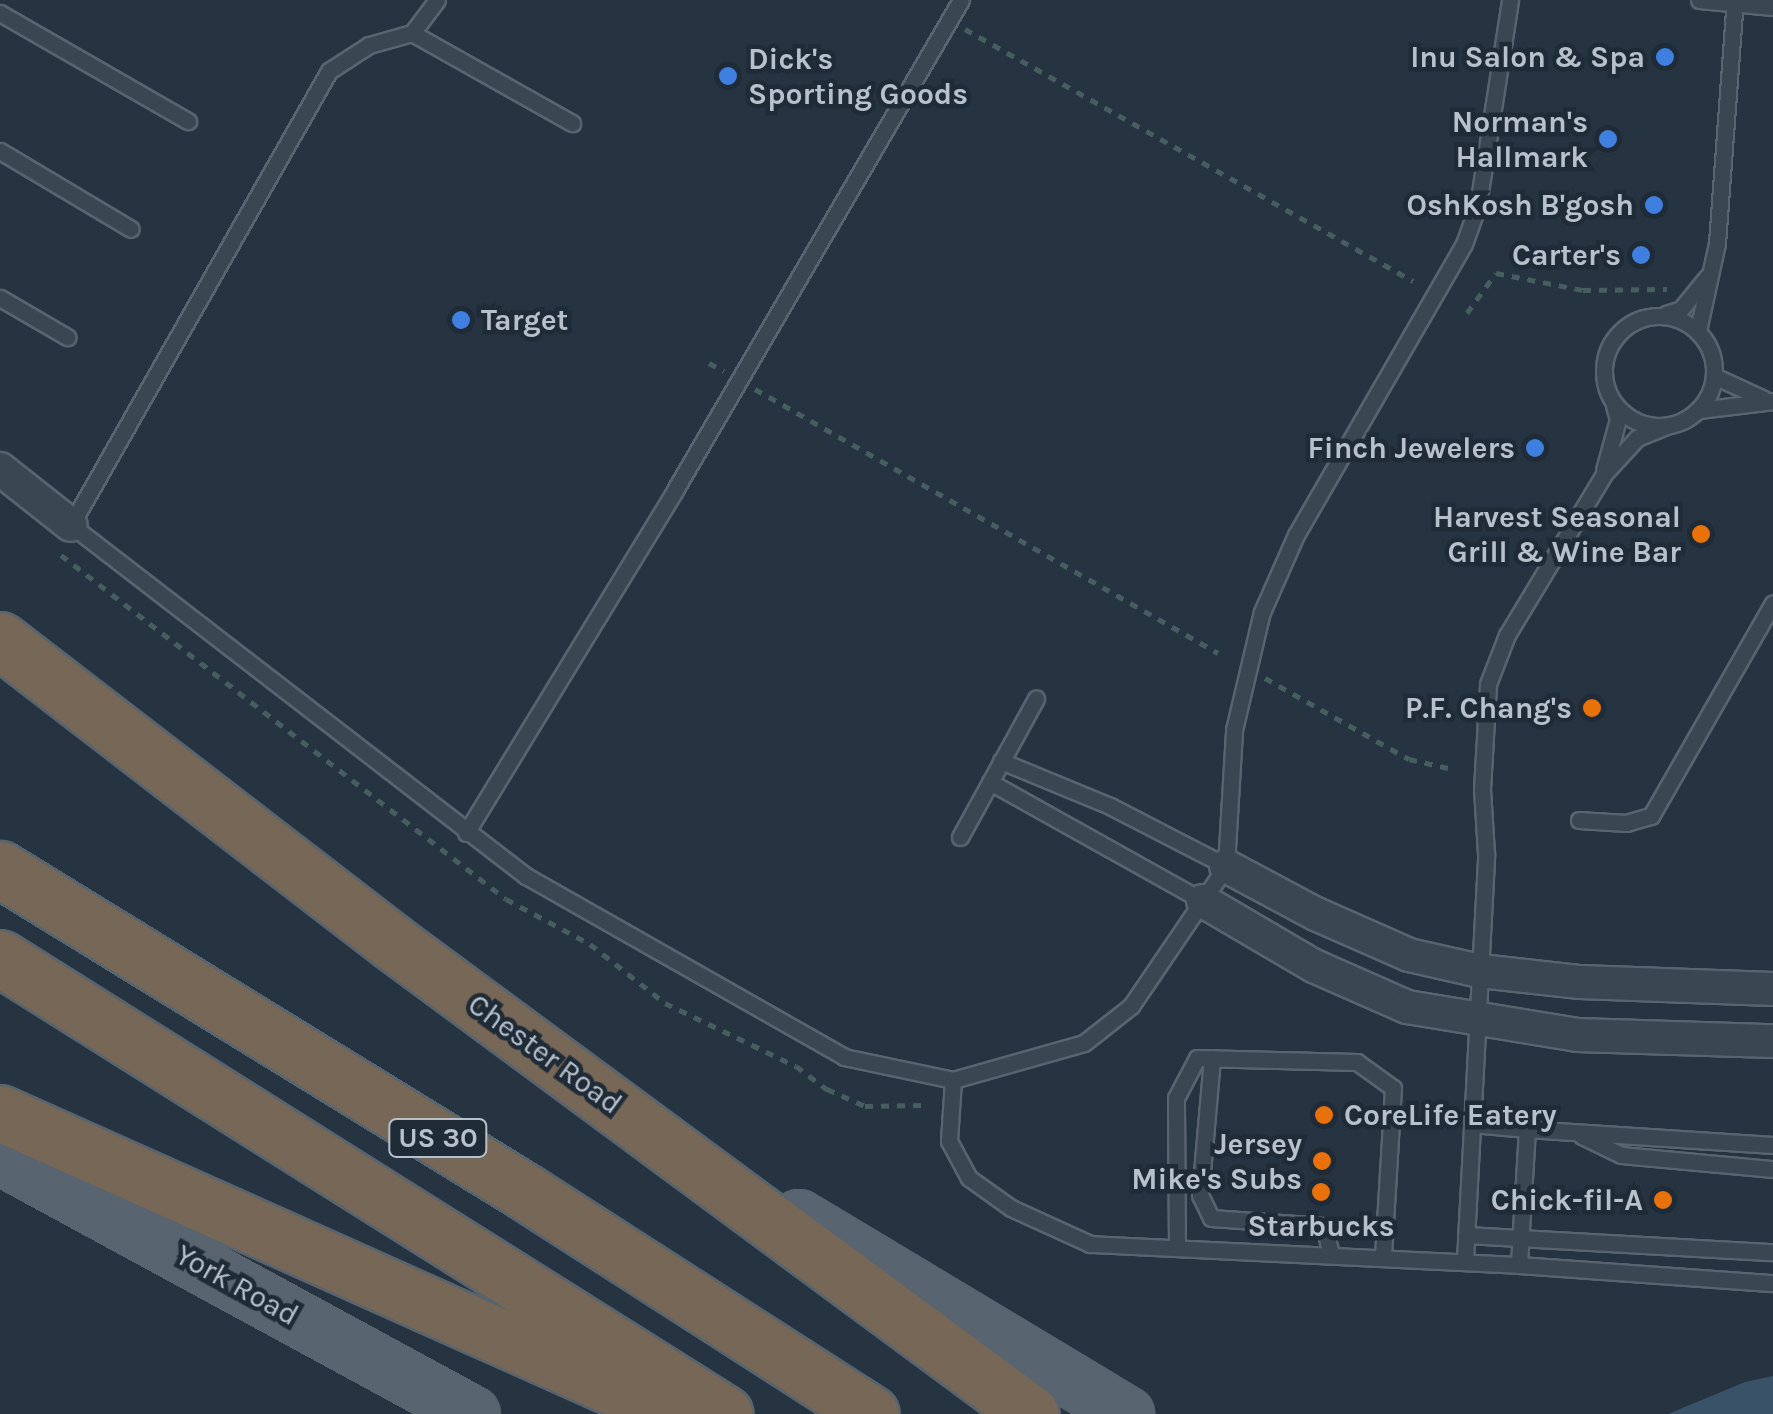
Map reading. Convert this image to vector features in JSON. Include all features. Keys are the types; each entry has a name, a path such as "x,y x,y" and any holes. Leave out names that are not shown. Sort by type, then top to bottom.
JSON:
{"highway":[{"name":"Chester Road","path":"0,640 596,1095"},
{"name":"US 30","path":"0,869 524,1191 871,1414"},
{"name":"US 30","path":"0,958 725,1414"},
{"path":"596,1095 1031,1414"},
{"path":"0,1113 673,1414"}],"main road":[{"name":"Chester Road","path":"596,1095 1127,1414"},
{"name":"York Road","path":"0,1158 473,1414"}],"street":[{"path":"0,469 72,525"},
{"path":"1226,866 1316,914 1409,954 1480,971 1580,982 1773,988"},
{"path":"1204,901 1314,966 1407,1007 1477,1022 1578,1034 1773,1041"}],"lane":[{"path":"436,0 412,33 370,45 329,72 72,525 466,834 526,876 844,1056 953,1080 1084,1043 1131,1006 1226,866 1234,730 1262,612 1296,535 1464,244 1478,206 1510,0"},
{"path":"466,834 739,380 961,0"},
{"path":"1699,0 1773,6"},
{"path":"1698,331 1717,243 1735,2"},
{"path":"0,13 188,121"},
{"path":"412,33 572,123"},
{"path":"0,151 130,229"},
{"path":"1604,474 1618,419 1603,370 1614,337 1627,324 1680,309 1710,274"},
{"path":"0,298 67,337"},
{"path":"1662,315 1698,331 1713,360 1714,376 1699,410"},
{"path":"1714,376 1770,400"},
{"path":"1465,1260 1480,971 1488,684 1508,635 1604,474 1636,438 1699,410 1770,400"},
{"path":"1614,404 1637,422 1666,426"},
{"path":"1578,820 1626,824 1651,816 1773,603"},
{"path":"960,837 1036,699"},
{"path":"1001,760 1110,806 1226,866"},
{"path":"990,782 1204,901"},
{"path":"1178,1248 1176,1098 1196,1058 1357,1062 1393,1088 1383,1257"},
{"path":"1212,1058 1200,1194 1211,1218 1324,1226 1331,1254"},
{"path":"953,1080 950,1141 968,1178 1011,1208 1090,1244 1465,1260 1773,1283"},
{"path":"1472,1124 1773,1146"},
{"path":"1518,1265 1527,1129"},
{"path":"1573,1132 1621,1155 1773,1169"},
{"path":"1466,1234 1773,1252"}],"path":[{"path":"950,20 1413,282"},
{"path":"1468,313 1496,273 1583,290 1667,289"},
{"path":"709,363 1218,653"},
{"path":"1263,676 1409,759 1448,768"}],"water":[{"path":"1773,1376 1773,1414 1668,1414 1745,1382"}],"place":[{"name":"Inu Salon & Spa","path":"1665,57"},
{"name":"Dick's Sporting Goods","path":"728,76"},
{"name":"Norman's Hallmark","path":"1608,139"},
{"name":"OshKosh B'gosh","path":"1654,205"},
{"name":"Carter's","path":"1641,255"},
{"name":"Target","path":"461,320"},
{"name":"Finch Jewelers","path":"1535,448"},
{"name":"Harvest Seasonal Grill & Wine Bar","path":"1701,534"},
{"name":"P.F. Chang's","path":"1592,708"},
{"name":"CoreLife Eatery","path":"1324,1115"},
{"name":"Jersey Mike's Subs","path":"1322,1161"},
{"name":"Starbucks","path":"1321,1192"},
{"name":"Chick-fil-A","path":"1663,1200"}]}
